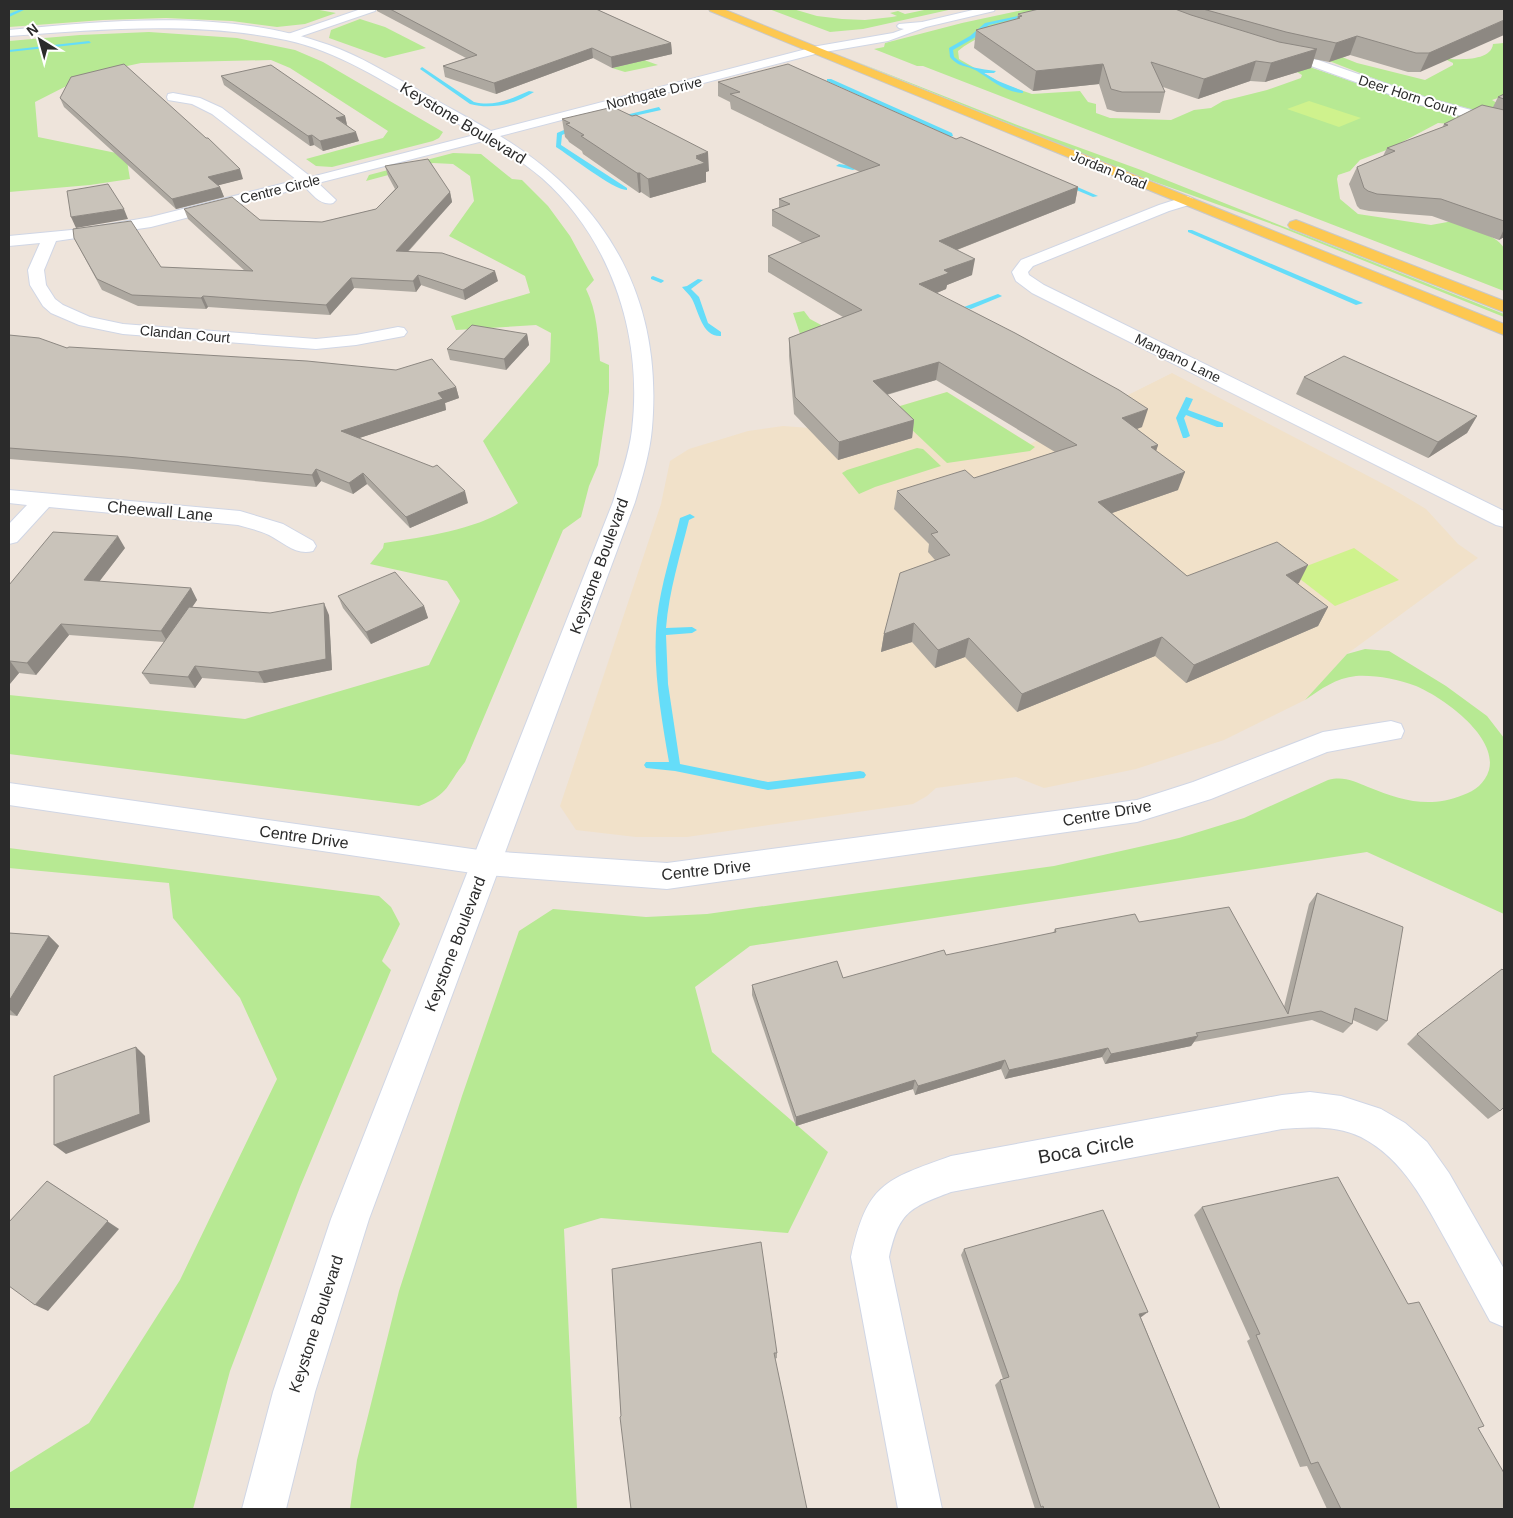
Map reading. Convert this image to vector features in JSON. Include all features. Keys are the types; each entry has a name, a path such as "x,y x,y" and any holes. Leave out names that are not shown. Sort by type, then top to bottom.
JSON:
{"main road":[{"name":"Jordan Road","path":"714,9 819,44 1187,201 1504,330"},
{"path":"840,45 866,56"},
{"path":"1283,220 1504,307"}],"street":[{"path":"289,37 370,9"},
{"name":"Northgate Drive","path":"490,135 819,44 840,45 880,39 911,32 922,25 990,9"},
{"name":"Keystone Boulevard","path":"9,33 114,25 174,25 248,30 289,37 343,54 490,135 528,160 567,194 594,226 615,260 629,294 639,334 644,408 639,444 624,502 350,1219 294,1392 264,1509"},
{"name":"Deer Horn Court","path":"1267,48 1422,101 1504,123"},
{"path":"173,97 195,101 217,112 309,182 328,200"},
{"name":"Centre Circle","path":"9,241 50,238 151,222 490,135"},
{"name":"Mangano Lane","path":"1187,201 1164,208 1028,263 1020,272 1022,277 1038,288 1504,520"},
{"name":"Clandan Court","path":"50,238 36,270 38,285 49,302 57,309 85,321 123,329 316,344 356,340 398,332"},
{"name":"Cheewall Lane","path":"9,496 240,518 275,529 305,546"},
{"path":"9,537 44,500"},
{"name":"Centre Drive","path":"9,794 486,863 667,876 1137,811 1201,791 1323,742 1391,731"},
{"name":"Boca Circle","path":"920,1509 870,1257 875,1230 885,1208 901,1194 951,1174 1282,1112 1310,1110 1341,1113 1368,1121 1392,1136 1414,1155 1436,1186 1504,1307"}],"shaded area":[{"path":"1172,373 1391,488 1426,509 1458,544 1478,558 1347,654 1305,700 1224,740 1136,769 1044,788 1016,777 936,788 913,804 687,837 636,837 576,830 560,806 661,504 670,461 689,449 748,431 783,426 823,429 947,392 1030,444"}],"green space":[{"path":"9,9 314,9 336,13 305,24 277,27 232,21 166,18 103,20 9,27"},
{"path":"769,9 793,9 817,16 865,20 897,16 890,13 898,11 905,14 929,9 953,9 863,29 830,32"},
{"path":"1028,9 1079,9 1016,24 984,35 958,51 959,59 1003,84 1032,94 1080,91 1088,102 1096,104 1096,113 1110,118 1171,120 1194,110 1211,108 1223,101 1267,90 1301,78 1302,75 1292,69 1292,61 1427,107 1504,128 1438,123 1389,149 1360,160 1350,171 1338,175 1337,179 1340,199 1358,214 1431,225 1453,221 1494,238 1505,251 1504,291 923,66 917,66 874,49 884,47 885,43 962,23"},
{"path":"360,19 385,27 426,48 385,58 329,38 331,30"},
{"path":"149,32 237,38 295,50 323,62 443,132 439,138 433,141 332,167 316,166 306,159 383,138 388,131 290,68 271,60 141,63 90,74 35,102 38,137 126,155 130,179 90,185 9,192 9,41"},
{"path":"1504,43 1504,96 1492,100 1497,103 1504,118 1414,94 1324,59 1342,57 1357,63 1425,80 1453,65 1453,63 1445,59 1480,57 1491,50 1493,44"},
{"path":"850,59 1020,126 1141,170 1504,314 1504,317 1280,227 1130,173"},
{"path":"644,60 658,65 625,72 612,68"},
{"path":"1309,101 1361,118 1339,127 1287,109"},
{"path":"453,153 481,154 512,179 522,180 548,206 570,236 594,280 586,289 595,315 600,361 609,365 609,392 598,465 589,486 581,517 563,530 465,762 446,788 437,797 419,806 9,754 9,695 245,719 429,665 460,601 447,581 370,564 383,548 384,543 470,526 487,520 518,503 483,441 550,362 551,333 536,325 456,330 451,316 530,293 525,276 449,236 474,201 470,176 453,164 433,163 366,181 369,175"},
{"path":"804,311 810,319 834,332 801,337 793,313"},
{"path":"947,392 1035,447 1030,451 947,463 890,409"},
{"path":"917,448 923,449 941,466 859,494 842,473 847,470"},
{"path":"1354,548 1399,580 1335,606 1291,572"},
{"path":"1365,649 1389,651 1446,686 1487,716 1504,738 1504,914 1367,852 750,946 695,987 712,1052 828,1152 788,1233 601,1218 564,1229 577,1509 350,1509 357,1460 399,1291 462,1096 519,931 553,909 646,917 707,914 1054,866 1179,838 1244,818 1334,779 1348,780 1403,799 1426,802 1450,799 1475,789 1485,779 1489,770 1490,757 1485,744 1466,719 1427,691 1394,679 1356,676 1335,682 1305,700 1347,654"},
{"path":"9,848 379,896 391,907 400,924 382,961 391,970 300,1187 230,1371 193,1509 9,1509 9,1473 89,1423 180,1280 277,1079 240,998 173,918 169,883 9,868"}],"building":[{"path":"390,9 596,9 671,43 611,57 592,48 494,83 443,66 477,55"},
{"path":"1039,9 1175,9 1279,42 1317,49 1271,63 1256,61 1204,79 1151,62 1165,92 1122,92 1111,89 1103,64 1036,71 976,30 1020,18 1018,17 1022,16 1018,14"},
{"path":"1203,9 1504,9 1504,20 1429,53 1416,53 1357,36 1336,43 1286,32"},
{"path":"124,64 208,138 240,169 208,177 220,187 172,199 60,98 71,77"},
{"path":"788,64 956,139 961,137 1078,187 939,241 975,259 944,270 949,273 919,284 1015,333 1119,390 1148,409 1122,418 1158,445 1151,447 1185,472 1098,502 1187,576 1277,542 1308,565 1286,575 1328,607 1194,665 1162,637 1022,694 969,638 938,650 914,623 884,634 900,573 950,555 931,534 938,532 897,491 965,470 974,478 1077,445 939,362 873,381 914,420 839,442 795,397 789,338 862,310 768,256 820,236 772,210 790,204 779,199 880,165 730,94 740,92 718,82"},
{"path":"271,65 345,116 336,118 356,132 320,141 312,135 308,136 221,76"},
{"path":"1482,105 1504,110 1504,221 1441,199 1377,194 1364,188 1357,167 1395,151 1387,148 1448,125 1444,124"},
{"path":"613,107 632,116 636,115 708,152 696,156 699,157 696,158 705,163 648,179 581,136 584,135 566,124 570,123 562,119"},
{"path":"428,159 450,192 396,251 442,253 495,271 463,290 418,275 413,281 351,278 326,305 203,296 201,298 132,295 97,279 74,238 73,229 131,221 161,267 253,271 184,209 232,197 260,220 322,222 376,209 398,187 385,166"},
{"path":"108,184 124,209 71,217 67,191"},
{"path":"472,325 527,334 504,359 447,349"},
{"path":"9,335 39,338 67,348 307,361 396,370 432,359 456,387 438,393 443,399 341,431 433,467 437,465 465,491 406,517 363,473 349,483 316,469 312,475 127,457 9,448"},
{"path":"1344,356 1477,416 1438,442 1304,377"},
{"path":"53,532 118,536 84,580 191,588 161,631 61,624 27,663 10,661 9,663 9,585"},
{"path":"395,572 424,606 366,632 338,596"},
{"path":"324,603 326,659 258,672 195,666 188,677 142,673 189,607 270,613"},
{"path":"1317,893 1403,927 1387,1021 1355,1008 1352,1024 1321,1011 1196,1033 1198,1036 1111,1054 1108,1048 1009,1070 1005,1060 918,1086 915,1080 796,1117 752,985 837,961 843,978 944,950 946,955 1056,932 1055,929 1135,914 1139,922 1229,907 1288,1014"},
{"path":"9,933 49,936 9,1001"},
{"path":"1502,969 1504,971 1504,1107 1500,1111 1417,1034"},
{"path":"136,1047 140,1114 54,1145 54,1076"},
{"path":"1338,1177 1408,1304 1419,1302 1484,1426 1478,1428 1504,1473 1504,1509 1341,1509 1318,1462 1311,1464 1256,1335 1260,1334 1202,1207"},
{"path":"47,1181 108,1221 35,1305 9,1286 9,1222"},
{"path":"1103,1210 1148,1312 1139,1314 1220,1509 1044,1509 1043,1506 1041,1507 1000,1380 1009,1377 964,1249"},
{"path":"761,1242 777,1353 774,1353 807,1509 631,1509 620,1417 612,1269"}],"waterway":[{"path":"9,16 24,9"},
{"path":"994,72 966,67 952,57 951,49 972,37 987,24 1056,9"},
{"path":"9,51 89,42"},
{"path":"422,68 472,103 480,105 502,104 531,92"},
{"path":"980,72 996,82 1021,92"},
{"path":"829,80 950,134 950,136 936,141"},
{"path":"616,118 659,109"},
{"path":"576,157 558,146 559,134 578,126"},
{"path":"578,159 603,176"},
{"path":"839,166 853,168 864,164"},
{"path":"606,177 625,189"},
{"path":"1064,183 1095,196"},
{"path":"1190,231 1359,303"},
{"path":"653,278 661,281"},
{"path":"687,289 700,280"},
{"path":"687,289 695,297 705,324 718,334"},
{"path":"968,307 998,296"},
{"path":"1183,411 1189,399"},
{"path":"1183,411 1220,425"},
{"path":"1183,411 1180,418 1186,436"},
{"path":"661,632 670,575 685,518 690,517"},
{"path":"661,632 692,630"},
{"path":"661,632 663,684 675,767"},
{"path":"650,765 675,767"},
{"path":"675,767 768,786 860,775"}]}
